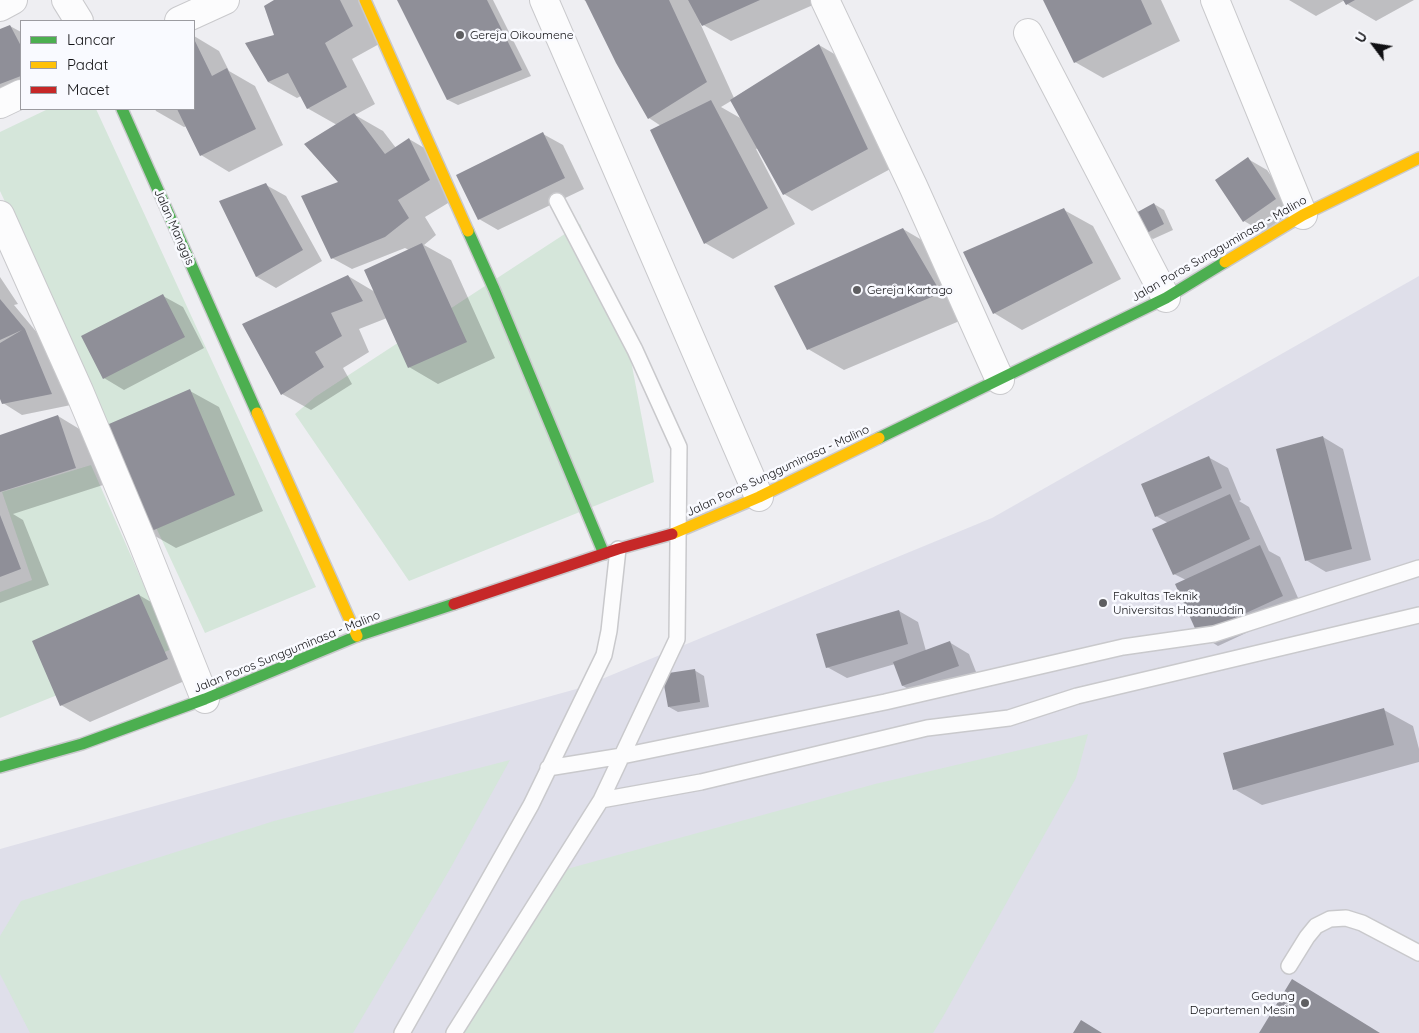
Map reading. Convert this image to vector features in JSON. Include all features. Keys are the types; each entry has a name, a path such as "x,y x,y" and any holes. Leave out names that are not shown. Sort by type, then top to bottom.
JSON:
{"main road":[{"path":"366,0 611,552"},
{"name":"Jalan Manggis","path":"122,110 357,636"},
{"name":"Jalan Poros Sungguminasa - Malino","path":"0,767 82,744 205,699 357,636 611,552 678,532 759,497 1166,298 1303,215 1419,158"}],"street":[{"path":"0,8 13,0"},
{"path":"66,0 78,20"},
{"path":"181,20 225,0"},
{"path":"544,0 759,497"},
{"path":"825,0 913,186 1000,380"},
{"path":"1215,0 1303,215"},
{"path":"1028,33 1166,298"},
{"path":"0,104 20,94"},
{"path":"0,215 86,408 205,699"}],"lane":[{"path":"454,1033 601,800 677,639 679,447 634,350 557,200"},
{"path":"402,1033 531,804 604,655 611,552"},
{"path":"548,768 622,756 884,702 1123,647 1214,634 1419,568"},
{"path":"601,800 701,782 927,728 1009,718 1077,696 1419,615"},
{"path":"1289,966 1316,926 1330,919 1346,918 1362,923 1419,953"}],"shaded area":[{"name":"Fakultas Teknik Universitas Hasanuddin","path":"1419,276 1419,1033 0,1033 0,849 580,688 992,518"}],"green space":[{"path":"46,110 96,110 316,587 205,633 0,191 0,132"},
{"path":"580,224 629,350 654,482 409,581 295,414 315,397"},
{"path":"91,465 172,649 0,718 0,592 32,580 2,492"},
{"path":"1088,734 1076,778 933,1033 464,1033 556,872 875,784"},
{"path":"510,760 450,869 353,1033 30,1033 0,974 0,936 21,901 274,821"}],"building":[{"path":"274,0 340,0 353,26 325,43 347,87 307,109 288,73 268,82 245,43 274,35 264,6"},
{"name":"Gereja Oikoumene","path":"397,0 487,0 522,70 447,100"},
{"path":"585,0 669,0 707,82 648,119 616,63"},
{"path":"688,0 760,0 702,26"},
{"path":"1043,0 1141,0 1152,24 1074,63"},
{"path":"1343,0 1355,0 1346,5"},
{"path":"10,25 20,44 20,76 0,84 0,29"},
{"path":"195,41 212,76 227,68 256,129 200,156 177,110 195,110"},
{"path":"819,44 868,149 783,195 730,100"},
{"path":"711,100 768,208 704,244 650,130"},
{"path":"354,113 385,154 409,138 430,180 398,200 409,218 385,237 331,259 301,196 338,182 304,144"},
{"path":"543,132 565,178 478,220 456,175"},
{"path":"1248,157 1276,199 1243,222 1215,180"},
{"path":"266,183 303,250 256,277 219,201"},
{"path":"1154,203 1164,224 1143,235 1134,214"},
{"path":"1064,208 1093,263 993,314 963,252"},
{"name":"Gereja Kartago","path":"903,228 941,293 807,350 774,286"},
{"path":"422,243 467,342 408,368 364,270"},
{"path":"348,275 363,301 331,313 342,336 315,352 324,367 281,395 242,324"},
{"path":"163,294 185,337 103,379 81,336"},
{"path":"0,299 25,329 52,394 2,404 0,399 0,343 22,330 0,340"},
{"path":"190,389 235,495 147,533 102,427"},
{"path":"58,415 76,468 0,492 0,435"},
{"path":"1323,436 1352,549 1305,561 1276,449"},
{"path":"1209,456 1222,488 1155,517 1141,484"},
{"path":"1230,494 1250,539 1173,575 1152,529"},
{"path":"0,515 21,569 0,577"},
{"path":"1260,545 1283,596 1198,635 1175,584"},
{"path":"139,594 168,659 60,706 32,641"},
{"path":"899,610 908,644 826,668 816,634"},
{"path":"950,641 959,666 902,686 893,662"},
{"path":"695,669 700,702 668,707 662,674"},
{"path":"1384,708 1394,745 1233,790 1223,753"},
{"name":"Gedung Departemen Mesin","path":"1292,979 1380,1033 1259,1033"},
{"path":"1081,1020 1102,1033 1073,1033"}],"traffic: fast":[{"path":"122,110 257,413"},
{"path":"468,231 604,554"},
{"path":"879,438 1166,298 1225,262"},
{"path":"0,767 82,744 205,699 357,636 454,604"}],"traffic: slow":[{"path":"365,0 468,231"},
{"path":"1225,262 1303,215 1419,158"},
{"path":"257,413 357,636"},
{"path":"672,534 759,497 879,438"}],"traffic: jam":[{"path":"454,604 618,549 672,534"}],"place":[{"name":"Gereja Oikoumene","path":"460,35"},
{"name":"Gereja Kartago","path":"857,290"},
{"name":"Fakultas Teknik Universitas Hasanuddin","path":"1103,603"},
{"name":"Gedung Departemen Mesin","path":"1305,1003"}]}
